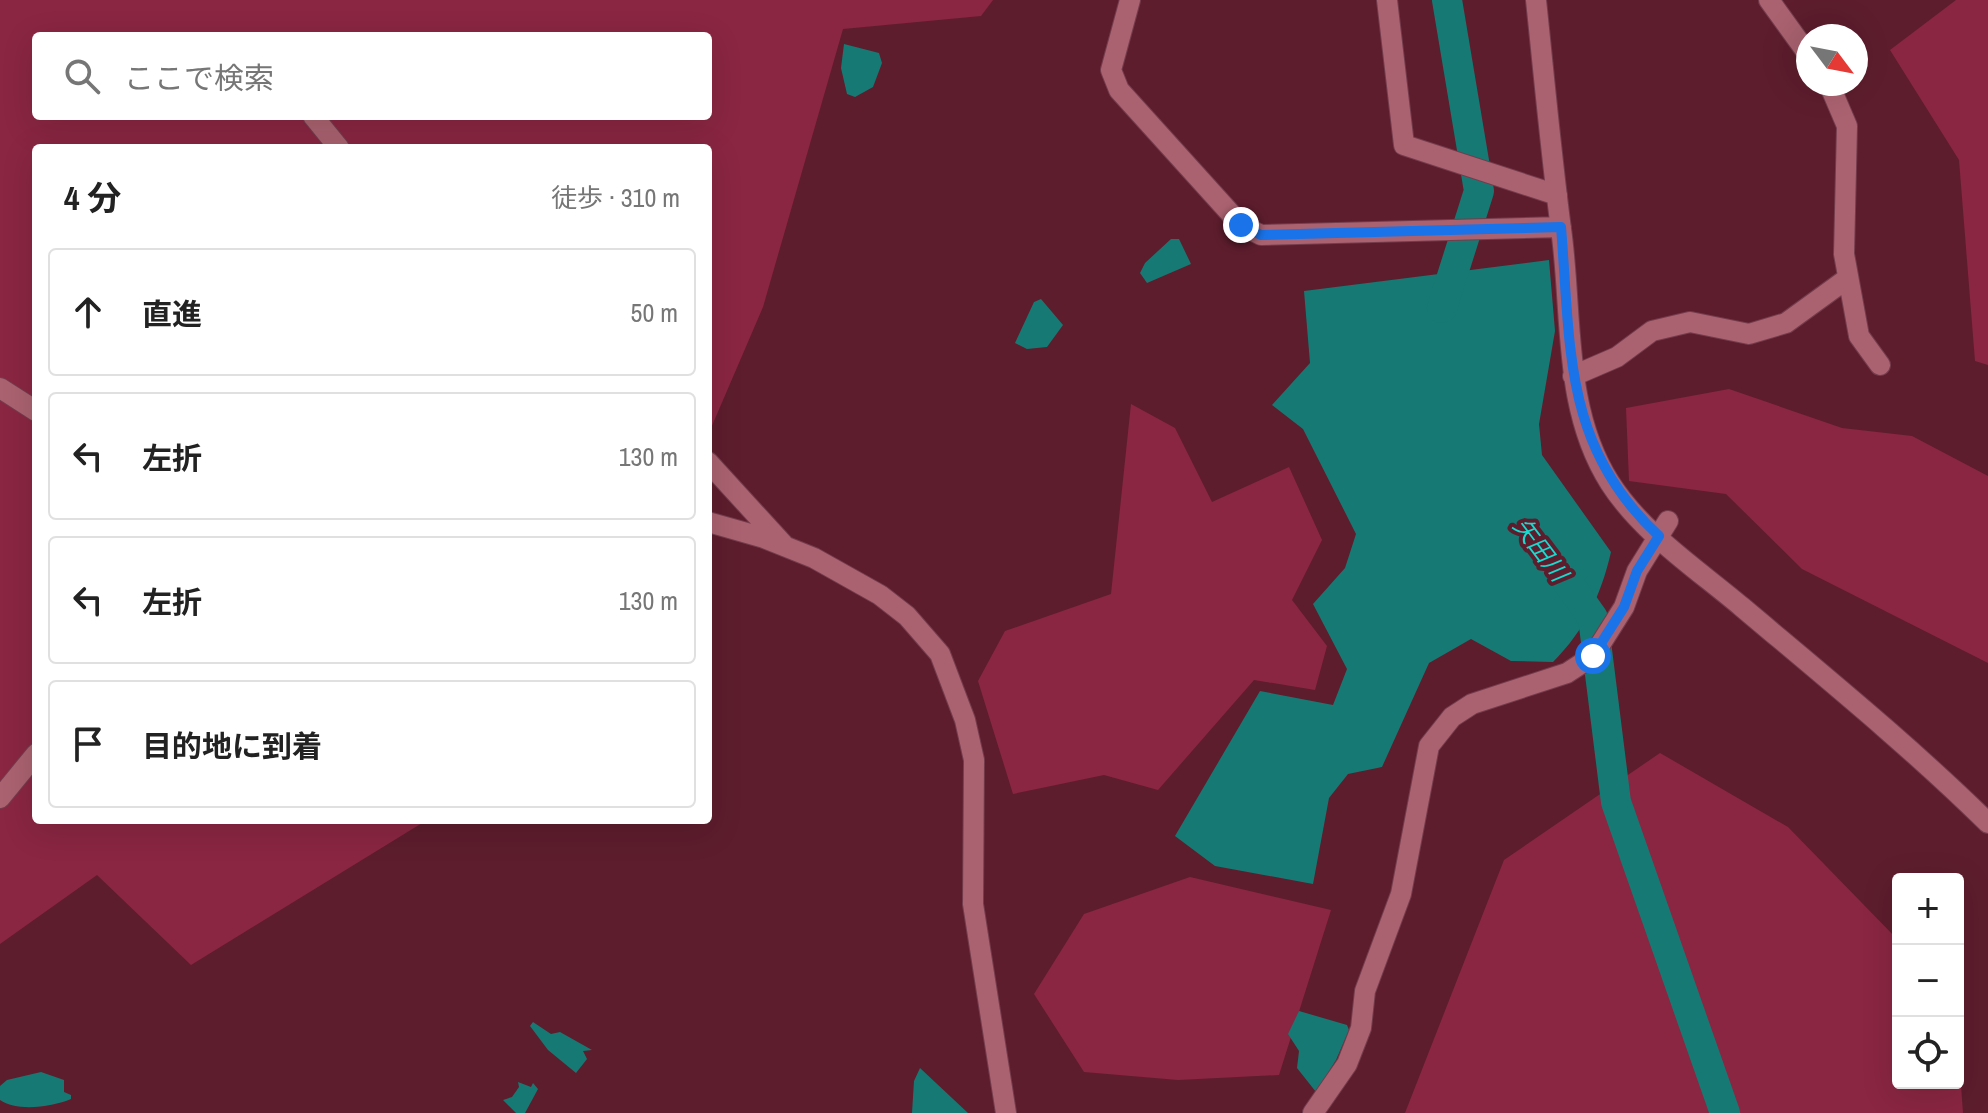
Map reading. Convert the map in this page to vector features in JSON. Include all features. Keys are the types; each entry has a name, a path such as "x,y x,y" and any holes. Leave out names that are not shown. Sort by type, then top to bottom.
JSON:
{"street":[{"path":"1130,0 1111,70 1119,90 1241,225 1261,235 1561,227"},
{"path":"1387,0 1404,145 1557,195"},
{"path":"1536,0 1561,227 1573,376 1595,453 1610,482 1633,512 1664,528 1988,823"},
{"path":"1769,0 1796,37"},
{"path":"1834,96 1847,126 1844,254 1848,278 1859,336 1880,365"},
{"path":"316,120 336,144"},
{"path":"1573,376 1617,357 1652,331 1690,322 1749,334 1786,323 1848,278"},
{"path":"0,388 32,408"},
{"path":"712,466 786,547"},
{"path":"712,523 814,558 880,595 907,616 940,654 965,720 974,760 973,904 1006,1113"},
{"path":"1313,1113 1347,1064 1361,1028 1365,991 1401,894 1429,746 1452,717 1472,704 1567,673 1593,656 1624,607 1637,571 1664,528"},
{"path":"0,798 32,759"}],"shaded area":[{"path":"0,0 993,0 981,16 843,29 763,307 712,426 712,144 32,144 32,824 420,824 191,965 97,875 0,944"},
{"path":"1956,0 1988,0 1988,365 1975,361 1959,160 1890,50"},
{"path":"1729,389 1842,428 1912,436 1988,476 1988,663 1802,569 1726,494 1629,481 1626,408"},
{"path":"1131,404 1175,428 1212,502 1289,467 1322,540 1292,600 1327,646 1315,690 1254,680 1158,790 1104,775 1013,794 978,681 1005,631 1111,594"},
{"path":"1660,753 1788,827 1892,934 1892,1089 1961,1089 1963,1113 1405,1113 1504,860"},
{"path":"1190,877 1331,910 1279,1075 1178,1080 1084,1072 1034,994 1084,914"}],"water":[{"path":"844,44 879,53 882,63 873,87 855,97 847,94 841,68"},
{"path":"1171,239 1179,239 1191,264 1147,283 1140,273 1145,263"},
{"path":"1549,260 1555,331 1539,424 1542,455 1611,552 1602,583 1583,624 1553,662 1511,661 1471,639 1429,663 1382,767 1348,774 1329,798 1313,884 1215,866 1175,836 1260,691 1333,705 1347,669 1313,604 1345,568 1356,534 1303,429 1272,405 1310,363 1304,291"},
{"path":"1041,299 1063,325 1047,347 1027,349 1015,343 1034,302"},
{"path":"1299,1011 1347,1025 1349,1030 1336,1060 1316,1092 1297,1068 1299,1051 1288,1034"},
{"path":"533,1022 551,1034 560,1032 592,1050 583,1051 587,1059 576,1073 548,1050 530,1026"},
{"path":"920,1068 968,1113 912,1113 914,1081"},
{"path":"41,1072 64,1080 64,1092 71,1095 71,1099 35,1107 16,1106 0,1100 0,1086 7,1080"},
{"path":"518,1082 531,1087 533,1083 538,1089 525,1113 516,1113 503,1100 512,1097 519,1087"}],"waterway":[{"name":"矢田川","path":"1442,308 1479,191 1447,0"},
{"name":"矢田川","path":"1566,580 1593,618 1616,802 1725,1113"}],"route":[{"path":"1241,225 1261,235 1561,227 1573,376 1595,453 1610,482 1633,512 1659,536 1637,571 1624,607 1593,656"}]}
